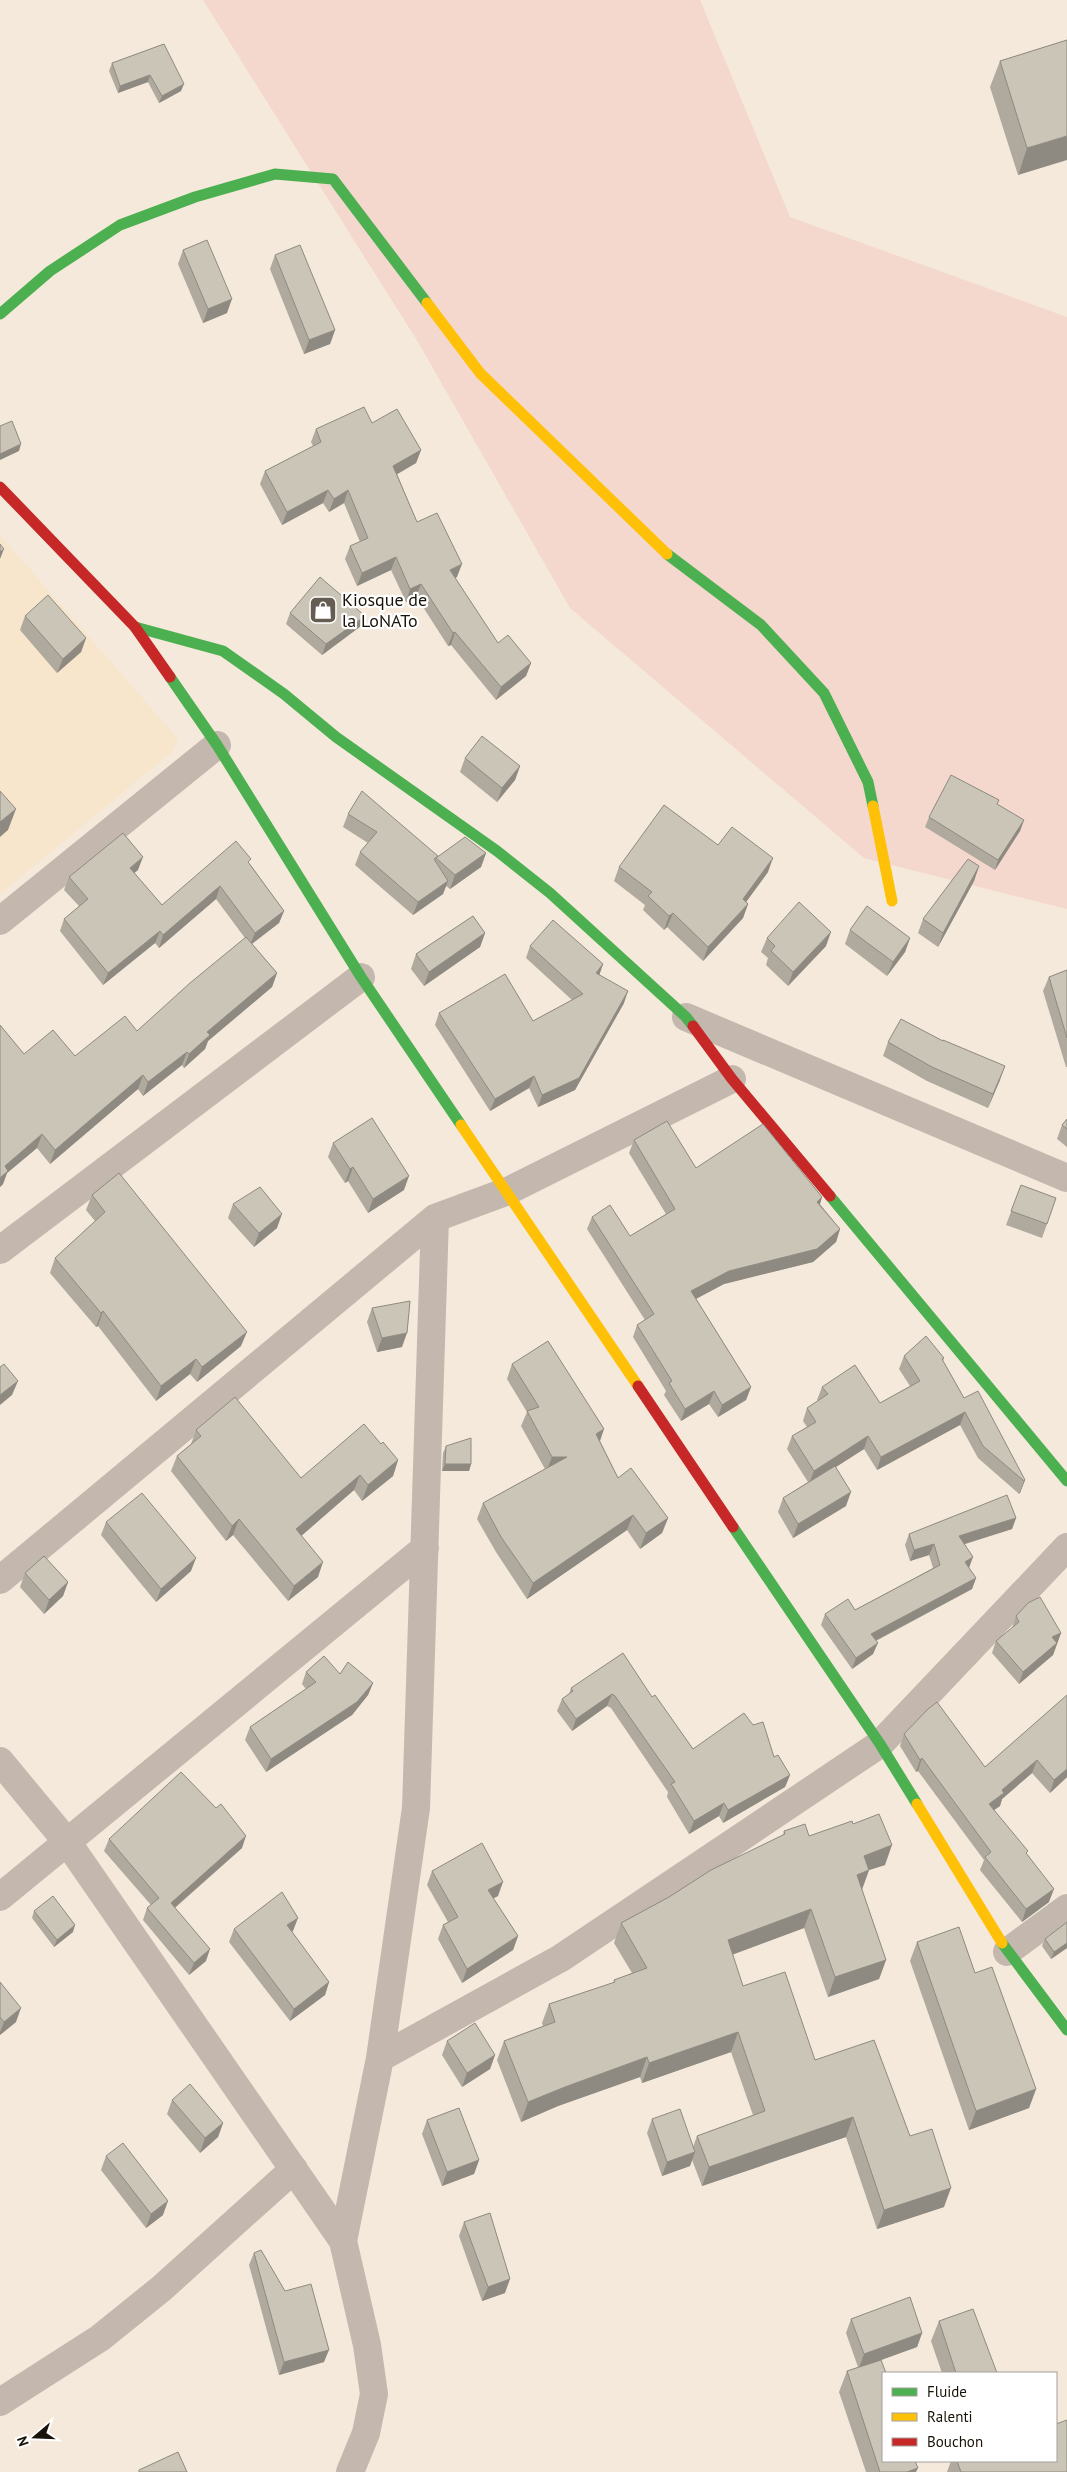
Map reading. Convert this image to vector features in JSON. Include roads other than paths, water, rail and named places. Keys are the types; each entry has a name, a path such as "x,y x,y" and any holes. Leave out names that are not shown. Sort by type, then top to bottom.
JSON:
{"street":[{"path":"0,314 50,272 120,224 195,197 275,174 333,179 480,372 663,551 761,625 824,692 868,782 892,901"},
{"path":"0,487 135,627 217,745 361,977 508,1191 880,1744 1007,1952 1067,2030"},
{"path":"135,627 223,651 284,694 336,737 497,851 550,893 686,1016 732,1079 1067,1480"},
{"path":"0,922 217,745"},
{"path":"0,1250 361,977"},
{"path":"686,1016 1067,1178"},
{"path":"0,1580 435,1218 508,1191 732,1079"},
{"path":"343,2241 380,2058 416,1808 435,1218"},
{"path":"380,2058 561,1958 880,1744 1067,1547"},
{"path":"0,1898 425,1548"},
{"path":"0,1762 68,1843 343,2241 367,2345 374,2394 366,2433 350,2472"},
{"path":"1007,1952 1067,1908"},
{"path":"0,2402 100,2338 162,2288 294,2169"}],"place":[{"name":"Kiosque de la LoNATo","path":"323,610"}]}
